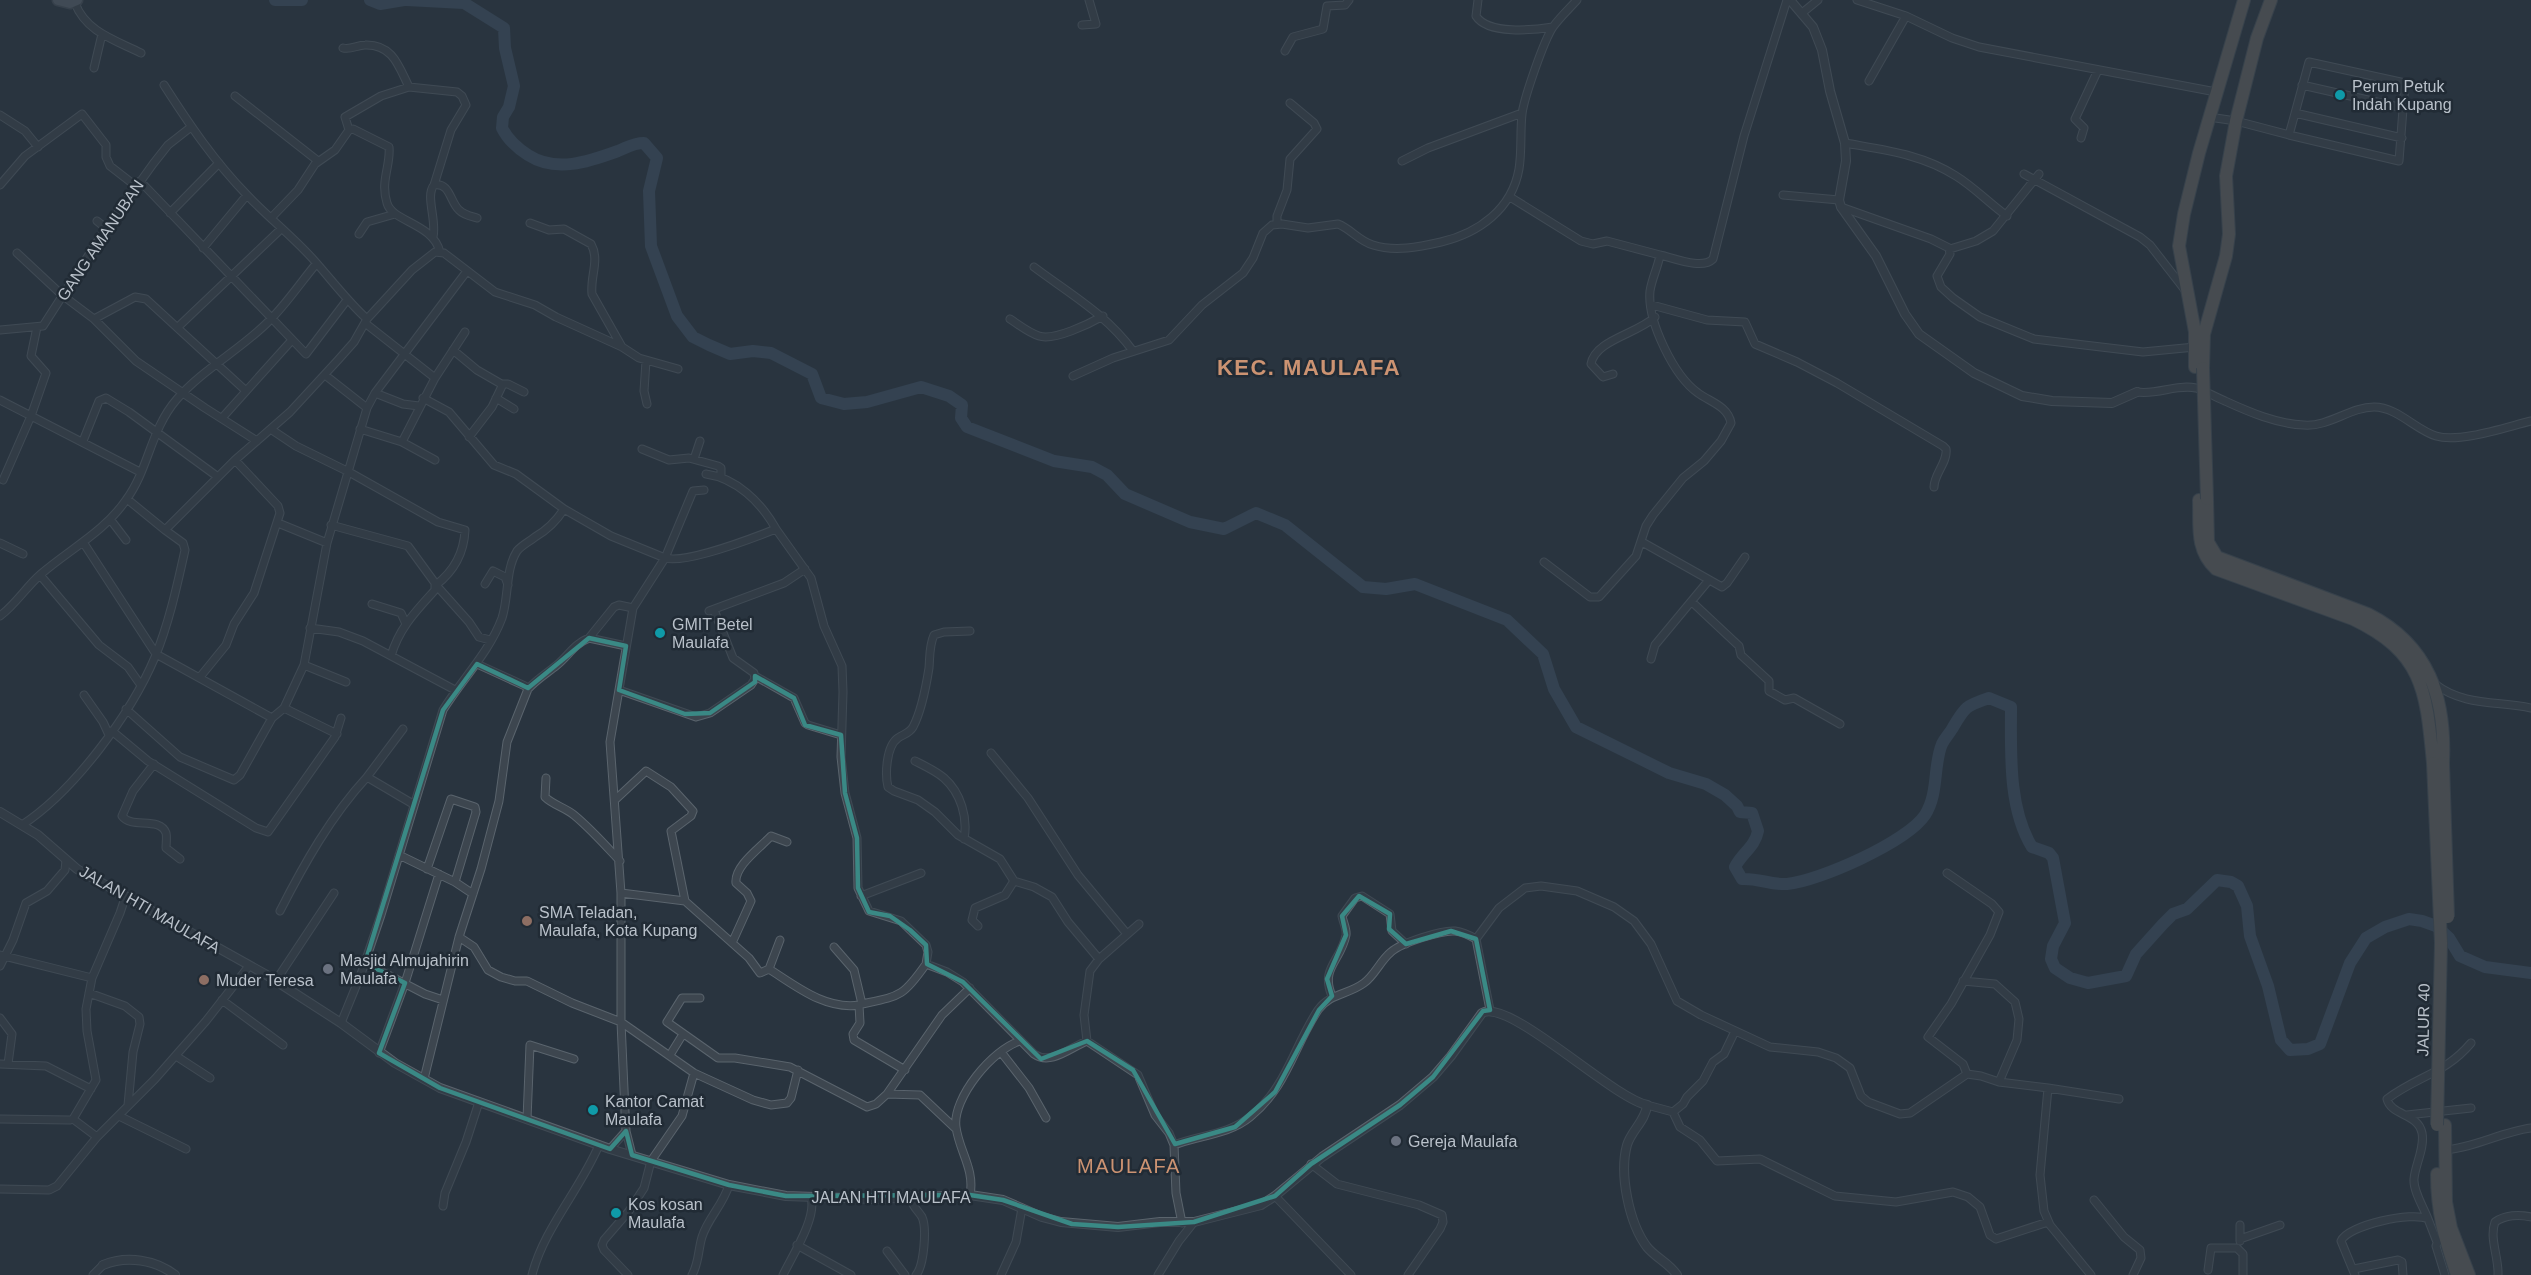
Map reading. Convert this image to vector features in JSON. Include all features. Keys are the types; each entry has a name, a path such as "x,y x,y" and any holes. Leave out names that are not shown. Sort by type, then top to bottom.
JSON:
{"highway":[{"path":"2244,0 2209,117 2184,214 2179,246 2179,258 2195,332 2199,367 2203,499 2201,549 2216,569 2353,619 2372,628 2401,650 2422,684 2438,763"},
{"path":"2199,367 2204,334 2226,256 2229,234 2226,176 2236,121 2256,38 2271,0"},
{"path":"2203,499 2208,542 2217,557 2326,596 2383,621 2406,639 2426,666 2433,683 2441,716 2438,763"},
{"name":"JALUR 40","path":"2438,763 2441,1125 2437,1204 2441,1240 2463,1274"},
{"name":"JALUR 40","path":"2441,1125 2448,1211 2463,1274"}],"main road":[{"path":"58,0 76,1"}],"street":[{"path":"1082,25 1096,24 1089,0"},
{"path":"1286,51 1293,37 1323,28 1326,23 1328,6 1345,5 1349,0"},
{"path":"1478,0 1476,16 1484,23 1515,31 1553,27"},
{"path":"1073,376 1133,351 1169,340 1202,305 1243,273 1253,258 1263,233 1272,225 1308,228 1338,224 1373,245 1389,248 1415,247 1470,234 1497,213 1510,196 1519,169 1522,113 1543,47 1553,27 1577,0"},
{"path":"1510,196 1581,241 1593,244 1607,241 1701,264 1710,263 1713,260 1744,136 1789,0 1813,27 1822,50 1830,91 1845,143 1846,161 1840,203 1876,256 1905,314 1919,334 1974,373 2022,396 2063,402 2112,403 2137,392 2152,394 2173,389 2192,388 2269,418 2304,425 2318,424 2363,409 2378,407 2394,413 2426,432 2448,438 2531,422"},
{"path":"1802,13 1818,0"},
{"path":"1857,0 1906,16 1952,38 1979,47 2216,92"},
{"path":"76,1 86,22 102,34 141,53"},
{"path":"1869,81 1906,16"},
{"path":"94,68 102,34"},
{"path":"343,48 345,50 365,44 388,50 409,87"},
{"path":"2209,117 2236,121 2289,135 2398,161 2402,138 2404,83 2308,62 2289,135"},
{"path":"2081,138 2084,128 2075,119 2098,70"},
{"path":"164,85 191,127 247,195 316,264 366,321 403,355 435,378"},
{"path":"2302,85 2403,108"},
{"path":"349,130 344,121 348,114 381,96 409,87 457,92 462,96 466,105 451,130 430,194 435,220 434,237 440,252 495,291 535,305 556,317 622,346 646,361 678,369"},
{"path":"235,96 318,161"},
{"path":"1277,224 1277,216 1287,190 1290,159 1317,129 1314,123 1290,103"},
{"path":"2295,112 2402,138"},
{"path":"1402,161 1428,148 1522,113"},
{"path":"0,185 25,156 81,114 105,145 110,166 138,184 170,213 306,354 347,300"},
{"path":"0,115 25,131 38,147"},
{"name":"GANG AMANUBAN","path":"37,327 45,323 106,229 168,145 191,127"},
{"path":"271,218 298,190 318,161 335,150 349,130 354,129 389,147 384,176 387,204 396,214 434,237"},
{"path":"1845,143 1911,155 1937,165 1958,177 2007,216"},
{"path":"170,213 219,163"},
{"path":"2024,174 2037,177 2140,237 2150,245 2188,294"},
{"path":"1783,195 1840,203 1931,239 1950,249 1976,242 1993,231 2037,177"},
{"path":"434,185 445,187 456,208 464,214 477,218"},
{"path":"203,248 247,195"},
{"path":"359,234 367,222 396,214"},
{"path":"97,221 106,229"},
{"path":"530,223 549,230 564,229 591,244 596,258 591,284 592,294 622,346"},
{"path":"178,327 281,229"},
{"path":"1950,249 1950,254 1937,276 1941,287 1980,317 2005,328 2034,339 2143,352 2195,347"},
{"path":"165,530 235,460 272,430 325,375 354,342 366,321 412,270 429,255 440,252"},
{"path":"17,253 62,295 94,319 136,361 257,441"},
{"path":"1544,562 1577,589 1596,598 1636,556 1646,526 1653,515 1683,478 1704,461 1721,441 1731,423 1730,417 1723,408 1694,390 1676,371 1661,341 1650,289 1660,255"},
{"path":"0,616 16,603 40,575 110,519 127,500 155,431 183,393 216,363 233,353 271,320 316,264"},
{"path":"1034,267 1103,316 1119,331 1133,351"},
{"path":"126,709 185,760 234,780 240,775 272,718 284,708 304,665 331,525 367,408 375,393 467,271"},
{"path":"94,319 138,296 146,299 245,390"},
{"path":"1652,305 1707,320 1745,322 1755,344 1837,383 1943,446 1947,455 1937,474 1934,487"},
{"path":"1010,319 1037,336 1045,338 1060,335 1103,316"},
{"path":"1612,374 1603,377 1596,372 1591,364 1594,356 1606,344 1643,327 1655,317"},
{"path":"0,330 37,327 31,356 46,373 31,416 3,480"},
{"path":"402,442 423,398 465,332"},
{"path":"222,418 292,340"},
{"path":"453,350 477,370 503,385 508,384 524,392"},
{"path":"646,361 644,391 647,404"},
{"path":"325,375 367,408"},
{"path":"469,437 481,423 503,385"},
{"path":"375,393 403,404 419,406"},
{"path":"83,441 99,401 103,397 129,412 218,477"},
{"path":"423,398 449,412 489,461 516,474 564,508 611,536 665,558 682,560 744,542 776,529"},
{"path":"496,398 513,409"},
{"path":"0,400 140,472"},
{"path":"360,429 402,442 435,460"},
{"path":"272,430 296,446 438,522 465,530 456,564 449,574 436,585 416,613 405,622 398,634 392,656"},
{"path":"694,459 700,441"},
{"path":"642,449 669,460 694,459 720,467 722,476"},
{"path":"200,677 226,645 234,624 254,593 280,513 278,506 235,460"},
{"path":"706,474 722,476 758,504 805,568 816,588 824,626 842,666 841,757 845,793 857,838 856,873 861,896 869,911 901,921 926,945 928,952 926,964 911,986 898,996 860,1005 840,1006 825,1001 769,969"},
{"path":"632,1155 626,1131 621,1022 620,861 610,742 633,608 665,558 693,491 704,490"},
{"path":"22,825 56,799 111,733 156,654 176,589 185,546 127,500"},
{"path":"341,1023 365,963 443,711 455,690 477,664 502,618 513,560 518,550 554,523 564,508"},
{"path":"110,519 126,540"},
{"path":"278,523 327,543"},
{"path":"331,525 408,546 436,585 470,622 479,637 490,640"},
{"path":"83,542 156,654 272,718"},
{"path":"1642,542 1718,585 1725,585 1745,557"},
{"path":"0,543 23,554"},
{"path":"805,568 784,583 711,610 733,658 751,670 755,676 794,698 805,723 842,735"},
{"path":"485,584 492,571 505,577 508,585"},
{"path":"40,575 99,645 128,667 140,684"},
{"path":"1651,659 1655,645 1709,580"},
{"path":"1692,602 1739,646 1741,656 1769,681 1769,691 1785,700 1794,698 1840,724"},
{"path":"372,603 401,613 405,622"},
{"path":"424,1079 459,937 499,801 507,742 528,690 542,674 559,663 573,647 589,638 614,607 619,605 633,608"},
{"path":"310,628 339,632 363,640 455,690"},
{"path":"970,631 944,632 934,635 920,708 911,730 893,743 889,754 887,784 892,790 918,800 964,839 999,859 1014,881 1034,887 1052,897 1068,922 1099,959"},
{"path":"589,638 626,646"},
{"path":"477,664 525,686 528,690"},
{"path":"304,665 346,682"},
{"path":"619,690 686,714 700,716 730,700 751,685 755,676"},
{"path":"2433,683 2463,700 2499,702 2531,708"},
{"path":"84,695 111,733 154,764 256,828 268,832 337,734 341,718"},
{"path":"284,708 337,734"},
{"path":"280,911 336,815 403,729"},
{"path":"991,753 1028,798 1078,875 1127,934"},
{"path":"915,761 938,774 950,785 966,818 964,839"},
{"path":"154,764 133,791 122,816 132,823 153,824 162,828 166,833 166,848 180,859"},
{"path":"616,800 642,773 648,772 671,788 693,811 691,816 673,828 671,834 685,901"},
{"path":"367,777 413,804"},
{"path":"546,778 545,797 591,829 620,861"},
{"path":"427,869 451,799 475,807 476,812 455,882"},
{"name":"JALAN HTI MAULAFA","path":"0,813 22,825 77,869 124,898 170,920 249,966 341,1023 379,1053 440,1088 610,1149 729,1185 811,1198 874,1199 969,1195 1003,1200 1052,1220 1090,1226 1118,1227 1160,1222 1194,1222 1261,1205 1275,1196 1311,1164 1400,1105 1441,1069 1477,1018 1484,1011 1490,1010"},
{"path":"732,943 752,901 747,893 736,884 736,875 771,836 787,842"},
{"path":"399,855 455,882 472,894"},
{"path":"0,966 26,903 46,891 65,870 66,860"},
{"path":"861,896 921,873"},
{"path":"1947,873 1992,904 1999,912 1990,935 1928,1037 1964,1064 1967,1074"},
{"path":"379,1053 405,983 439,874"},
{"path":"978,926 972,920 975,908 1005,895 1014,881"},
{"path":"2048,1222 1996,1239 1990,1235 1984,1213 1976,1203 1953,1192 1896,1202 1832,1196 1760,1160 1717,1161 1700,1140 1680,1127 1673,1112 1647,1105 1586,1070 1535,1031 1490,1010 1476,939 1499,908 1525,888 1541,886 1577,891 1614,907 1634,921 1651,944 1677,1001 1770,1047 1818,1052 1836,1058 1851,1068 1862,1096 1868,1102 1900,1114 1910,1113 1967,1074 1999,1082 2120,1099"},
{"path":"275,982 334,893"},
{"path":"621,893 685,901 754,963 760,973 769,969 780,940"},
{"path":"1332,996 1327,984 1328,974 1346,936 1342,916 1355,898 1362,896 1390,914 1392,931 1406,944"},
{"path":"73,1119 92,1089 96,1074 87,1031 92,978 120,913 124,898"},
{"path":"1139,924 1099,959 1090,971 1084,1016 1087,1041 1138,1075 1155,1115 1167,1130 1174,1145 1176,1193 1182,1223"},
{"path":"1174,1145 1225,1131 1249,1118 1280,1086 1318,1010 1332,996 1365,983 1391,952 1406,944 1451,931 1465,933 1476,939"},
{"path":"459,937 467,940 474,947 488,970 515,981 527,981 572,1003 621,1022 694,1073 753,1100 776,1105 790,1100 798,1070"},
{"path":"834,947 854,970 860,1005 860,1023 853,1034 854,1040 905,1070"},
{"path":"3,956 92,978"},
{"path":"365,963 443,1000"},
{"path":"926,964 947,972 970,988 1034,1054 1043,1058 1058,1056 1087,1041"},
{"path":"0,1189 31,1191 54,1188 64,1180 77,1160 97,1137 176,1056 249,966"},
{"path":"1963,981 1995,984 2015,1002 2019,1019 2017,1040 1999,1082"},
{"path":"700,998 682,998 668,1019 668,1024 718,1058 750,1060 798,1070 862,1106 871,1107 887,1094 942,1015 970,988"},
{"path":"89,993 126,1006 139,1017 140,1024 133,1052 128,1105"},
{"path":"222,1000 283,1045"},
{"path":"0,1018 12,1034 4,1064 46,1066 92,1089"},
{"path":"1673,1112 1703,1081 1713,1062 1724,1054 1735,1031"},
{"path":"670,1055 683,1034"},
{"path":"969,1195 972,1185 969,1165 956,1130 955,1118 966,1091 975,1077 1001,1052 1020,1041"},
{"path":"2445,1275 2441,1240 2428,1219 2414,1182 2422,1133 2416,1121 2396,1111 2388,1104 2387,1099 2406,1085 2419,1082 2458,1059 2471,1043"},
{"path":"527,1119 530,1045 574,1059"},
{"path":"1001,1052 1029,1088 1046,1118"},
{"path":"176,1056 210,1078"},
{"path":"628,1275 602,1245 608,1233 629,1210 644,1188 651,1161 682,1116 694,1073"},
{"path":"2048,1088 2040,1175 2044,1211 2048,1222 2091,1275"},
{"path":"887,1094 920,1095 956,1130"},
{"path":"443,1206 445,1193 466,1142 479,1102"},
{"path":"1647,1105 1645,1114 1628,1143 1625,1189 1641,1237 1648,1248 1667,1263 1677,1275"},
{"path":"2407,1115 2471,1108"},
{"path":"119,1116 186,1149"},
{"path":"0,1119 73,1119 97,1137"},
{"path":"2444,1150 2463,1149 2497,1136 2531,1128"},
{"path":"610,1149 626,1131"},
{"path":"532,1275 539,1250 575,1193 600,1145"},
{"path":"1311,1164 1337,1184 1419,1205 1442,1215 1443,1222 1440,1229 1408,1275"},
{"path":"692,1275 698,1264 702,1237 725,1198 729,1185"},
{"path":"911,1196 913,1208 921,1216 924,1226 923,1256 920,1270 916,1275"},
{"path":"1275,1196 1351,1275"},
{"path":"783,1275 814,1206 811,1198"},
{"path":"2094,1200 2124,1237 2140,1250 2141,1258 2133,1275"},
{"path":"1001,1275 1016,1242 1022,1208"},
{"path":"2403,1275 2402,1262 2398,1260 2355,1272 2350,1266 2341,1241 2346,1234 2362,1227 2395,1218 2418,1215 2428,1219"},
{"path":"2498,1275 2498,1260 2493,1234 2495,1222 2501,1218 2517,1215 2531,1217"},
{"path":"1158,1275 1194,1222"},
{"path":"2240,1225 2243,1275"},
{"path":"2240,1239 2280,1225"},
{"path":"797,1245 851,1275"},
{"path":"2208,1270 2211,1248 2240,1250"},
{"path":"887,1251 905,1275"},
{"path":"93,1275 103,1264 113,1261 147,1261 165,1267 176,1275"}],"highlighted area":[{"path":"589,638 626,646 619,690 685,714 710,713 755,682 755,676 794,698 805,725 841,735 845,793 857,838 858,888 869,912 890,916 910,930 926,945 927,964 963,982 1041,1059 1087,1041 1133,1070 1175,1144 1235,1127 1275,1092 1319,1010 1332,996 1327,979 1346,935 1342,916 1359,896 1390,914 1389,929 1406,944 1451,931 1476,939 1490,1010 1483,1011 1433,1077 1400,1105 1311,1164 1275,1196 1194,1222 1118,1227 1072,1224 1003,1200 970,1195 786,1196 729,1185 632,1155 626,1131 610,1149 440,1088 379,1053 405,983 365,963 443,710 477,664 528,688"}],"waterway":[{"path":"275,0 302,0"},
{"path":"370,0 380,4 404,0"},
{"path":"407,0 464,3 504,28 505,48 514,86 509,107 503,117 502,128 520,150 539,160 561,165 584,162 634,144 644,143 657,158 649,191 651,246 677,316 693,337 730,354 753,351 771,353 812,374 821,398 844,404 867,402 921,387 949,396 962,405 961,418 967,427 1054,461 1092,467 1107,475 1125,494 1190,522 1224,529 1256,513 1285,525 1363,587 1386,589 1415,584 1507,620 1543,654 1554,689 1576,727 1669,773 1706,784 1725,795 1740,812 1752,813 1758,831 1751,846 1735,867 1742,879 1787,884 1820,876 1882,848 1900,837 1925,815 1932,798 1939,752 1944,740 1966,708 1989,698 2011,707 2012,779 2015,797 2024,832 2032,847 2049,853 2053,858 2065,923 2053,946 2051,959 2055,968 2070,978 2088,983 2126,976 2136,954 2163,924 2173,914 2187,909 2217,880 2231,882 2238,886 2247,906 2250,936 2268,986 2281,1040 2290,1050 2308,1049 2320,1044 2350,963 2366,938 2385,927 2409,919 2436,926 2449,938 2460,956 2485,967 2531,973"}],"place":[{"name":"Perum Petuk Indah Kupang","path":"2340,95"},
{"name":"GMIT Betel Maulafa","path":"660,633"},
{"name":"SMA Teladan, Maulafa, Kota Kupang","path":"527,921"},
{"name":"Masjid Almujahirin Maulafa","path":"328,969"},
{"name":"Muder Teresa","path":"204,980"},
{"name":"Kantor Camat Maulafa","path":"593,1110"},
{"name":"Gereja Maulafa","path":"1396,1141"},
{"name":"Kos kosan Maulafa","path":"616,1213"}],"district":[{"name":"KEC. MAULAFA","path":"1309,367"},
{"name":"MAULAFA","path":"1129,1166"}]}
